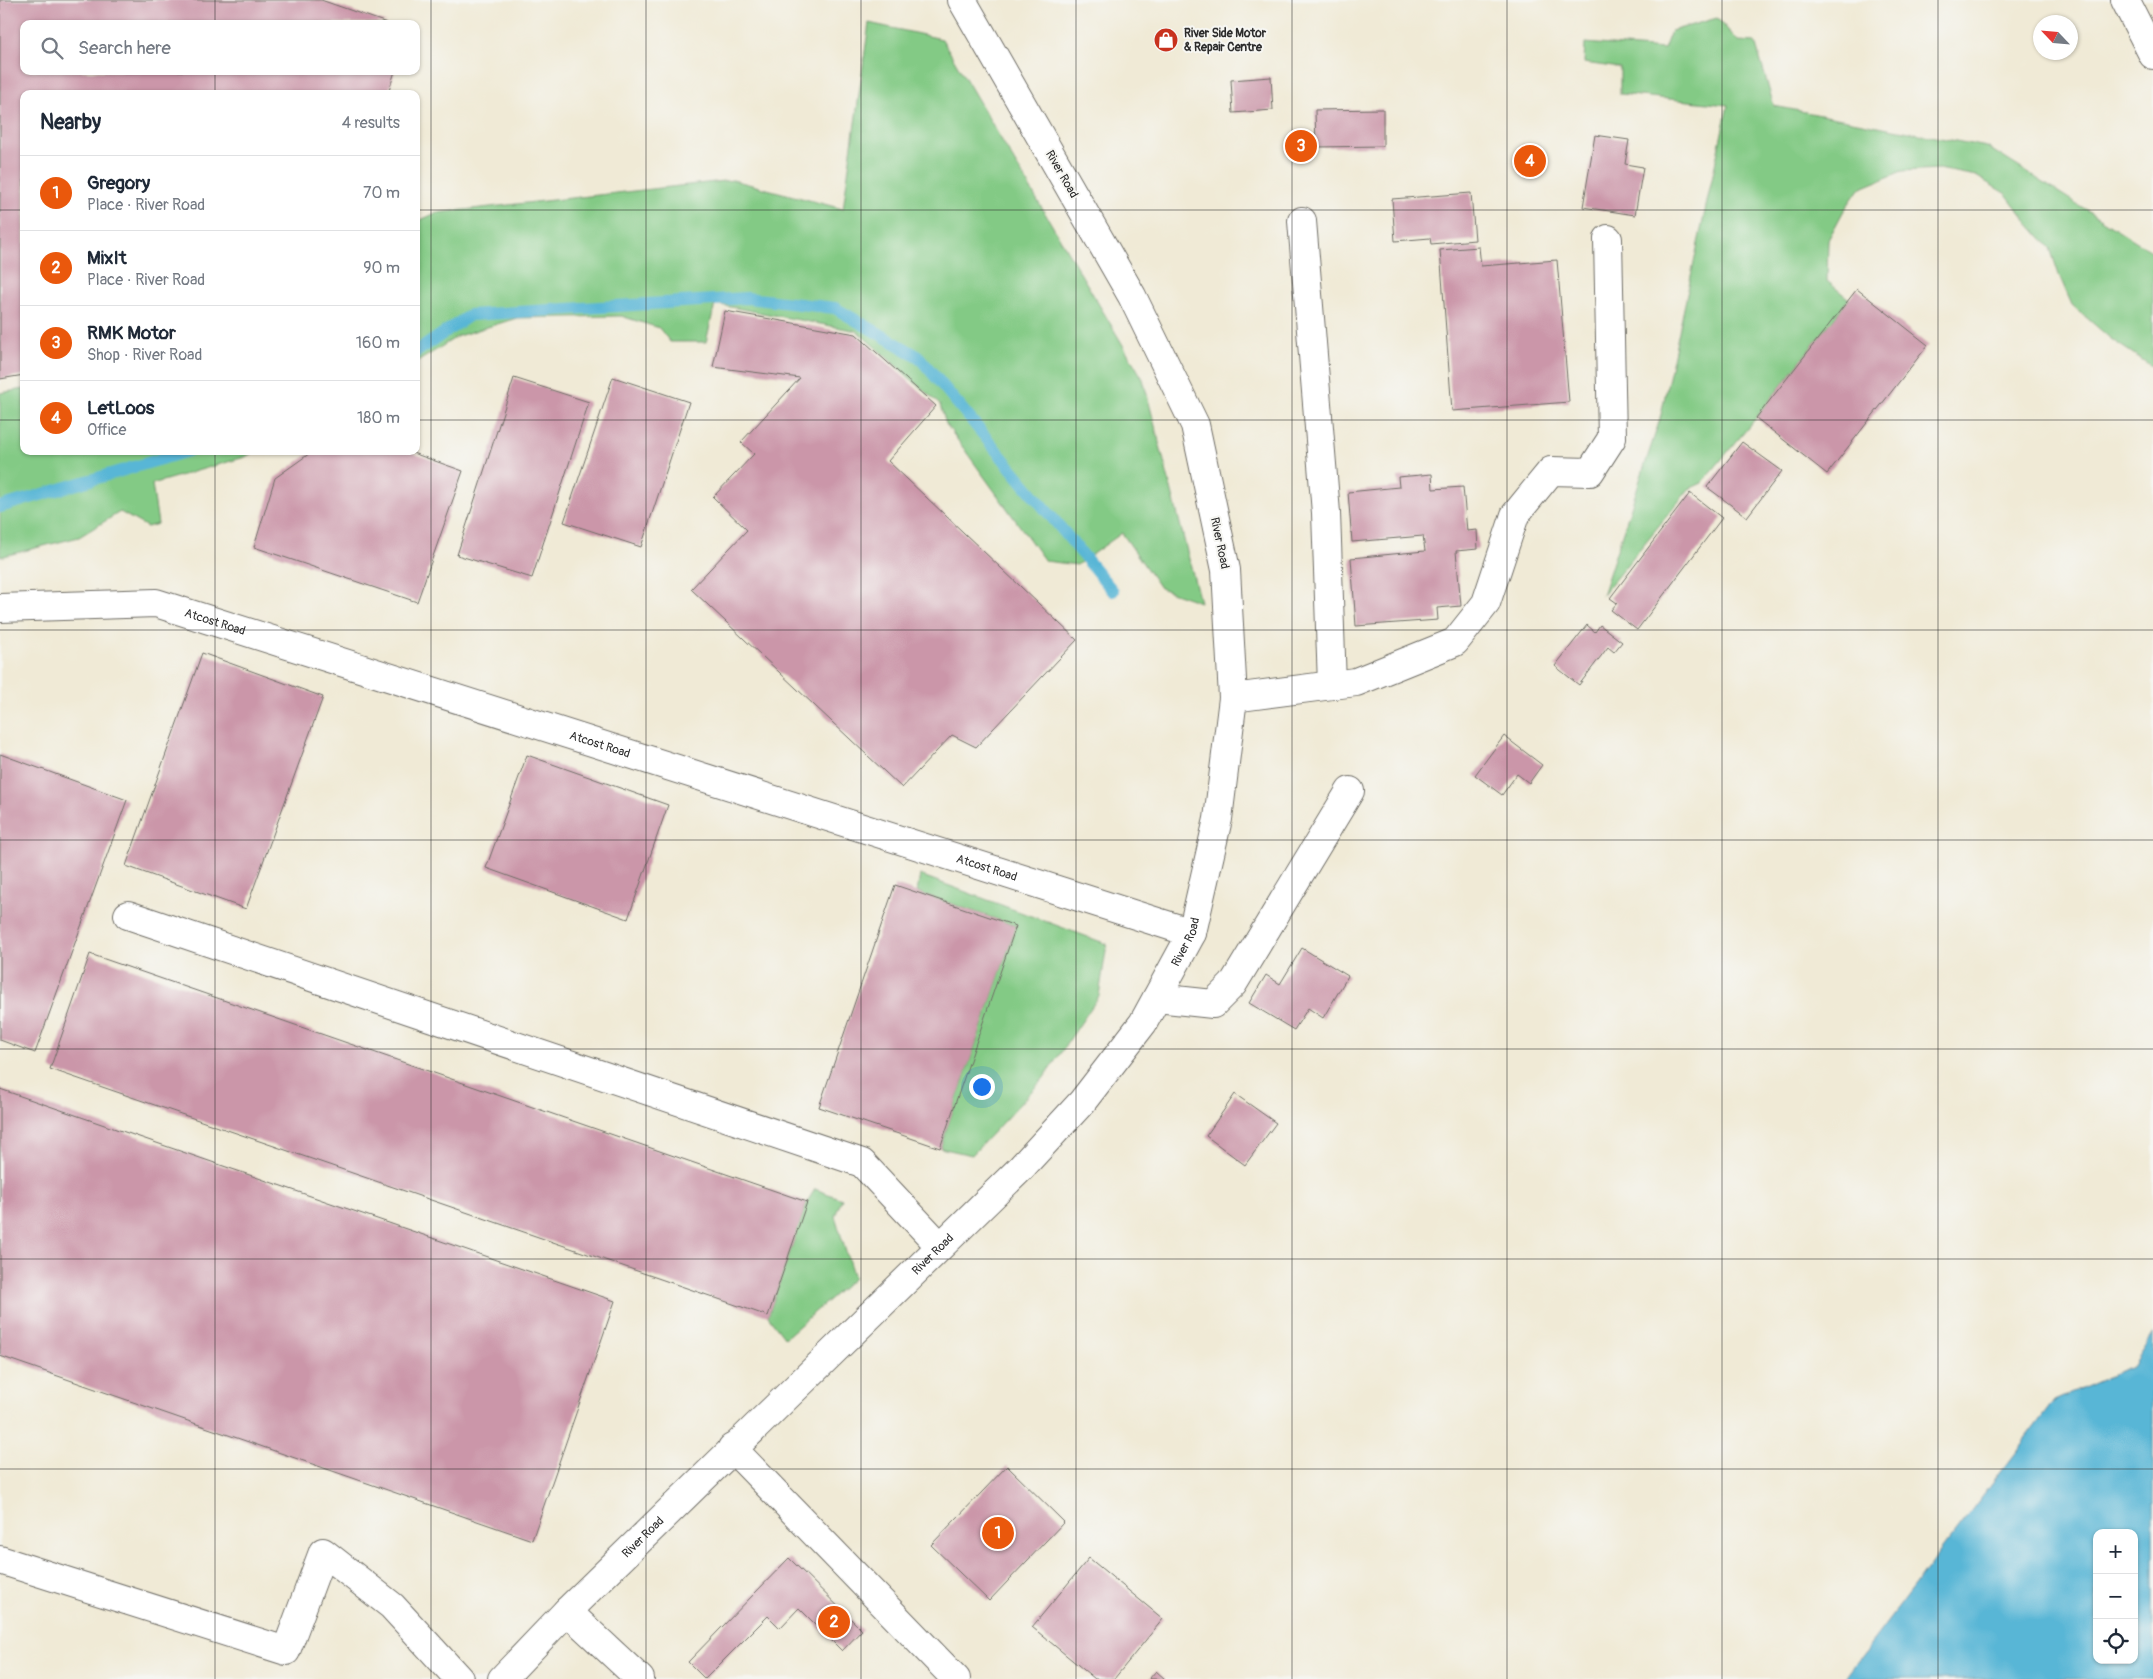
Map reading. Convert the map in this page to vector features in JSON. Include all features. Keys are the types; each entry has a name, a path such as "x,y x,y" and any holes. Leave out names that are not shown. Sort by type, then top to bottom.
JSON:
{"street":[{"name":"River Road","path":"504,1678 566,1611 1020,1169 1082,1102 1143,1023 1192,933 1218,819 1233,698 1226,570 1195,425 1132,296 962,0"},
{"path":"2125,0 2153,55"},
{"path":"1302,221 1326,513 1332,685"},
{"path":"1233,698 1356,682 1456,642 1486,603 1515,515 1551,471 1590,472 1612,438 1608,239"},
{"name":"Atcost Road","path":"0,608 156,603 1192,933"},
{"path":"1157,998 1213,1004 1233,984 1350,791"},
{"path":"128,915 862,1163 940,1246"},
{"path":"732,1448 956,1679"},
{"path":"0,1560 286,1651 323,1552 392,1606 458,1679"},
{"path":"566,1611 640,1679"}],"green space":[{"path":"1717,18 1738,41 1755,42 1774,106 1987,147 2153,252 2153,367 2111,339 2072,305 2050,248 2006,194 1976,176 1939,169 1902,171 1859,189 1843,212 1828,240 1827,281 1849,299 1756,418 1702,483 1689,489 1602,595 1660,419 1728,105 1620,94 1620,68 1584,63 1585,43 1664,49 1671,31"},
{"path":"869,23 942,39 1143,379 1200,602 1160,588 1122,533 1077,565 1045,561 946,424 940,405 857,331 715,304 706,342 670,342 659,328 621,316 517,318 458,336 420,360 420,220 436,213 733,180 843,209"},
{"path":"20,390 20,455 249,455 152,484 158,524 147,527 120,512 79,537 0,557 0,393"},
{"path":"920,875 1107,944 1099,996 1043,1079 972,1155 940,1148 1016,926 917,892"},
{"path":"815,1189 842,1199 835,1216 854,1278 785,1338 768,1316 807,1202"}],"water":[{"path":"2153,1334 2153,1679 1844,1679 2054,1401 2132,1367"}],"building":[{"path":"0,0 321,0 378,20 20,20 20,75 394,75 389,90 20,90 20,376 0,379"},
{"path":"1271,77 1273,110 1233,113 1231,80"},
{"path":"1383,109 1383,146 1316,147 1315,110"},
{"path":"1595,135 1629,140 1625,164 1643,167 1635,215 1583,207"},
{"path":"1471,193 1475,240 1431,244 1430,238 1395,241 1392,199"},
{"path":"1479,247 1481,266 1557,260 1569,402 1452,411 1440,250"},
{"path":"1857,289 1928,345 1827,474 1756,418"},
{"path":"725,311 856,334 936,406 888,461 1077,640 976,747 952,735 902,788 691,589 747,530 713,497 754,454 741,442 800,378 713,367"},
{"path":"613,377 689,402 641,547 564,522"},
{"path":"514,378 589,402 532,578 457,555"},
{"path":"1742,442 1782,471 1747,517 1707,487"},
{"path":"307,455 418,455 463,471 417,602 254,547 275,478"},
{"path":"1432,474 1433,489 1463,487 1467,531 1477,530 1478,549 1456,551 1461,606 1437,608 1438,620 1356,626 1351,558 1425,551 1423,536 1352,542 1348,492 1399,487 1398,477"},
{"path":"1690,493 1722,518 1637,630 1611,610 1617,603 1610,598"},
{"path":"1587,625 1595,632 1600,625 1622,642 1614,652 1608,647 1579,685 1555,666"},
{"path":"202,653 323,697 246,909 126,866"},
{"path":"1504,736 1542,765 1529,783 1517,774 1502,795 1475,775"},
{"path":"0,754 127,800 35,1053 0,1040"},
{"path":"527,755 668,805 628,919 486,868"},
{"path":"895,885 1016,926 940,1148 819,1107"},
{"path":"1302,948 1348,976 1323,1018 1308,1008 1294,1030 1249,1003 1266,975 1280,984"},
{"path":"90,954 807,1202 768,1316 50,1069"},
{"path":"0,1089 615,1301 532,1540 0,1356"},
{"path":"1235,1094 1276,1123 1245,1165 1206,1136"},
{"path":"1007,1466 1064,1522 989,1601 931,1545"},
{"path":"789,1558 862,1630 842,1651 799,1608 780,1628 768,1616 705,1679 688,1662"},
{"path":"1089,1558 1163,1619 1114,1679 1095,1679 1032,1627"},
{"path":"1156,1671 1165,1679 1149,1679"}],"waterway":[{"path":"420,349 470,315 747,298 835,308 919,357 1113,591"},
{"path":"0,507 175,455"}],"place":[{"name":"River Side Motor & Repair Centre","path":"1166,40"},
{"name":"RMK Motor","path":"1301,146"},
{"name":"LetLoos","path":"1530,161"},
{"name":"Gregory","path":"998,1533"},
{"name":"MixIt","path":"834,1622"}]}
